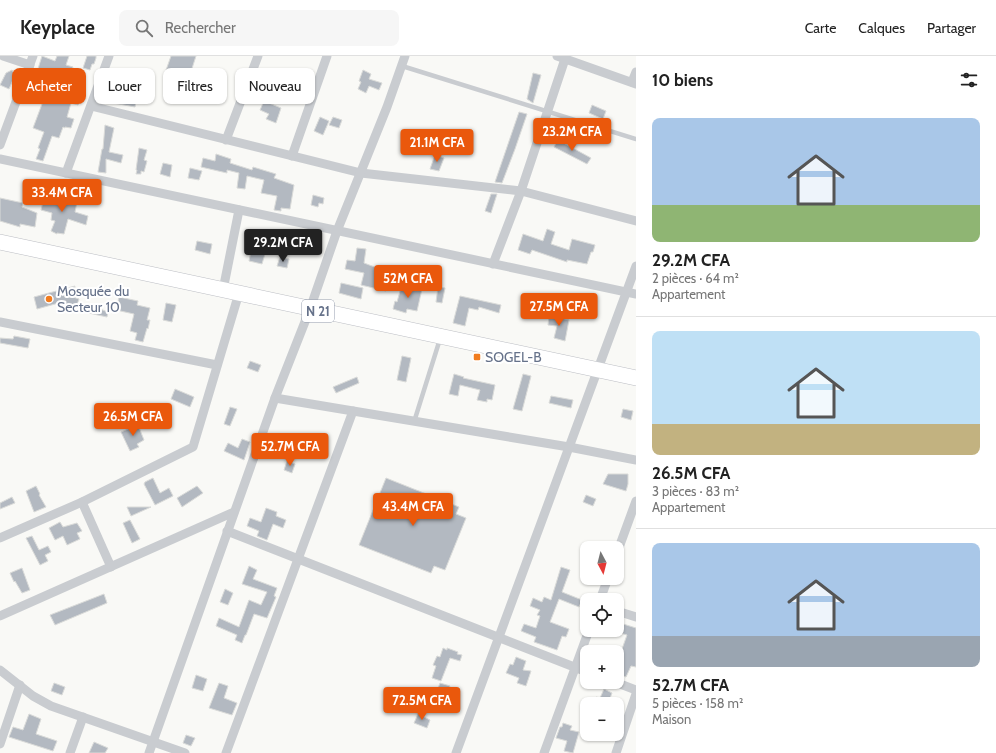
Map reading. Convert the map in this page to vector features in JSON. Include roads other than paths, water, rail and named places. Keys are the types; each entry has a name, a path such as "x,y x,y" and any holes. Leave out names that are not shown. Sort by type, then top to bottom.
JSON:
{"main road":[{"name":"N 21","path":"0,242 636,378"}],"street":[{"path":"3,56 30,65"},
{"path":"0,145 33,56"},
{"path":"66,173 109,56"},
{"path":"226,140 258,56"},
{"path":"292,156 327,56"},
{"path":"149,753 275,398 310,309 336,231 361,173 405,56"},
{"path":"493,264 521,191 548,112 561,58 634,83 636,72"},
{"path":"90,106 361,173 521,191 636,221"},
{"path":"0,159 636,294"},
{"path":"223,290 239,210"},
{"path":"456,753 636,266"},
{"path":"0,538 82,502 193,448 240,293"},
{"path":"0,322 217,365"},
{"path":"275,398 569,447 636,460"},
{"path":"226,753 353,411"},
{"path":"621,541 636,501"},
{"path":"82,502 111,567"},
{"path":"0,616 234,512"},
{"path":"227,531 580,669"},
{"path":"624,613 636,617"},
{"path":"544,753 586,637"},
{"path":"0,670 33,696 51,706 185,753"},
{"path":"0,744 20,685"},
{"path":"624,685 636,690"},
{"path":"616,753 636,694"},
{"path":"70,753 83,717"}],"lane":[{"path":"402,66 636,140"},
{"path":"414,422 441,337"}],"place":[{"name":"Mosquée du Secteur 10","path":"49,299"},
{"name":"SOGEL-B","path":"477,357"}]}
